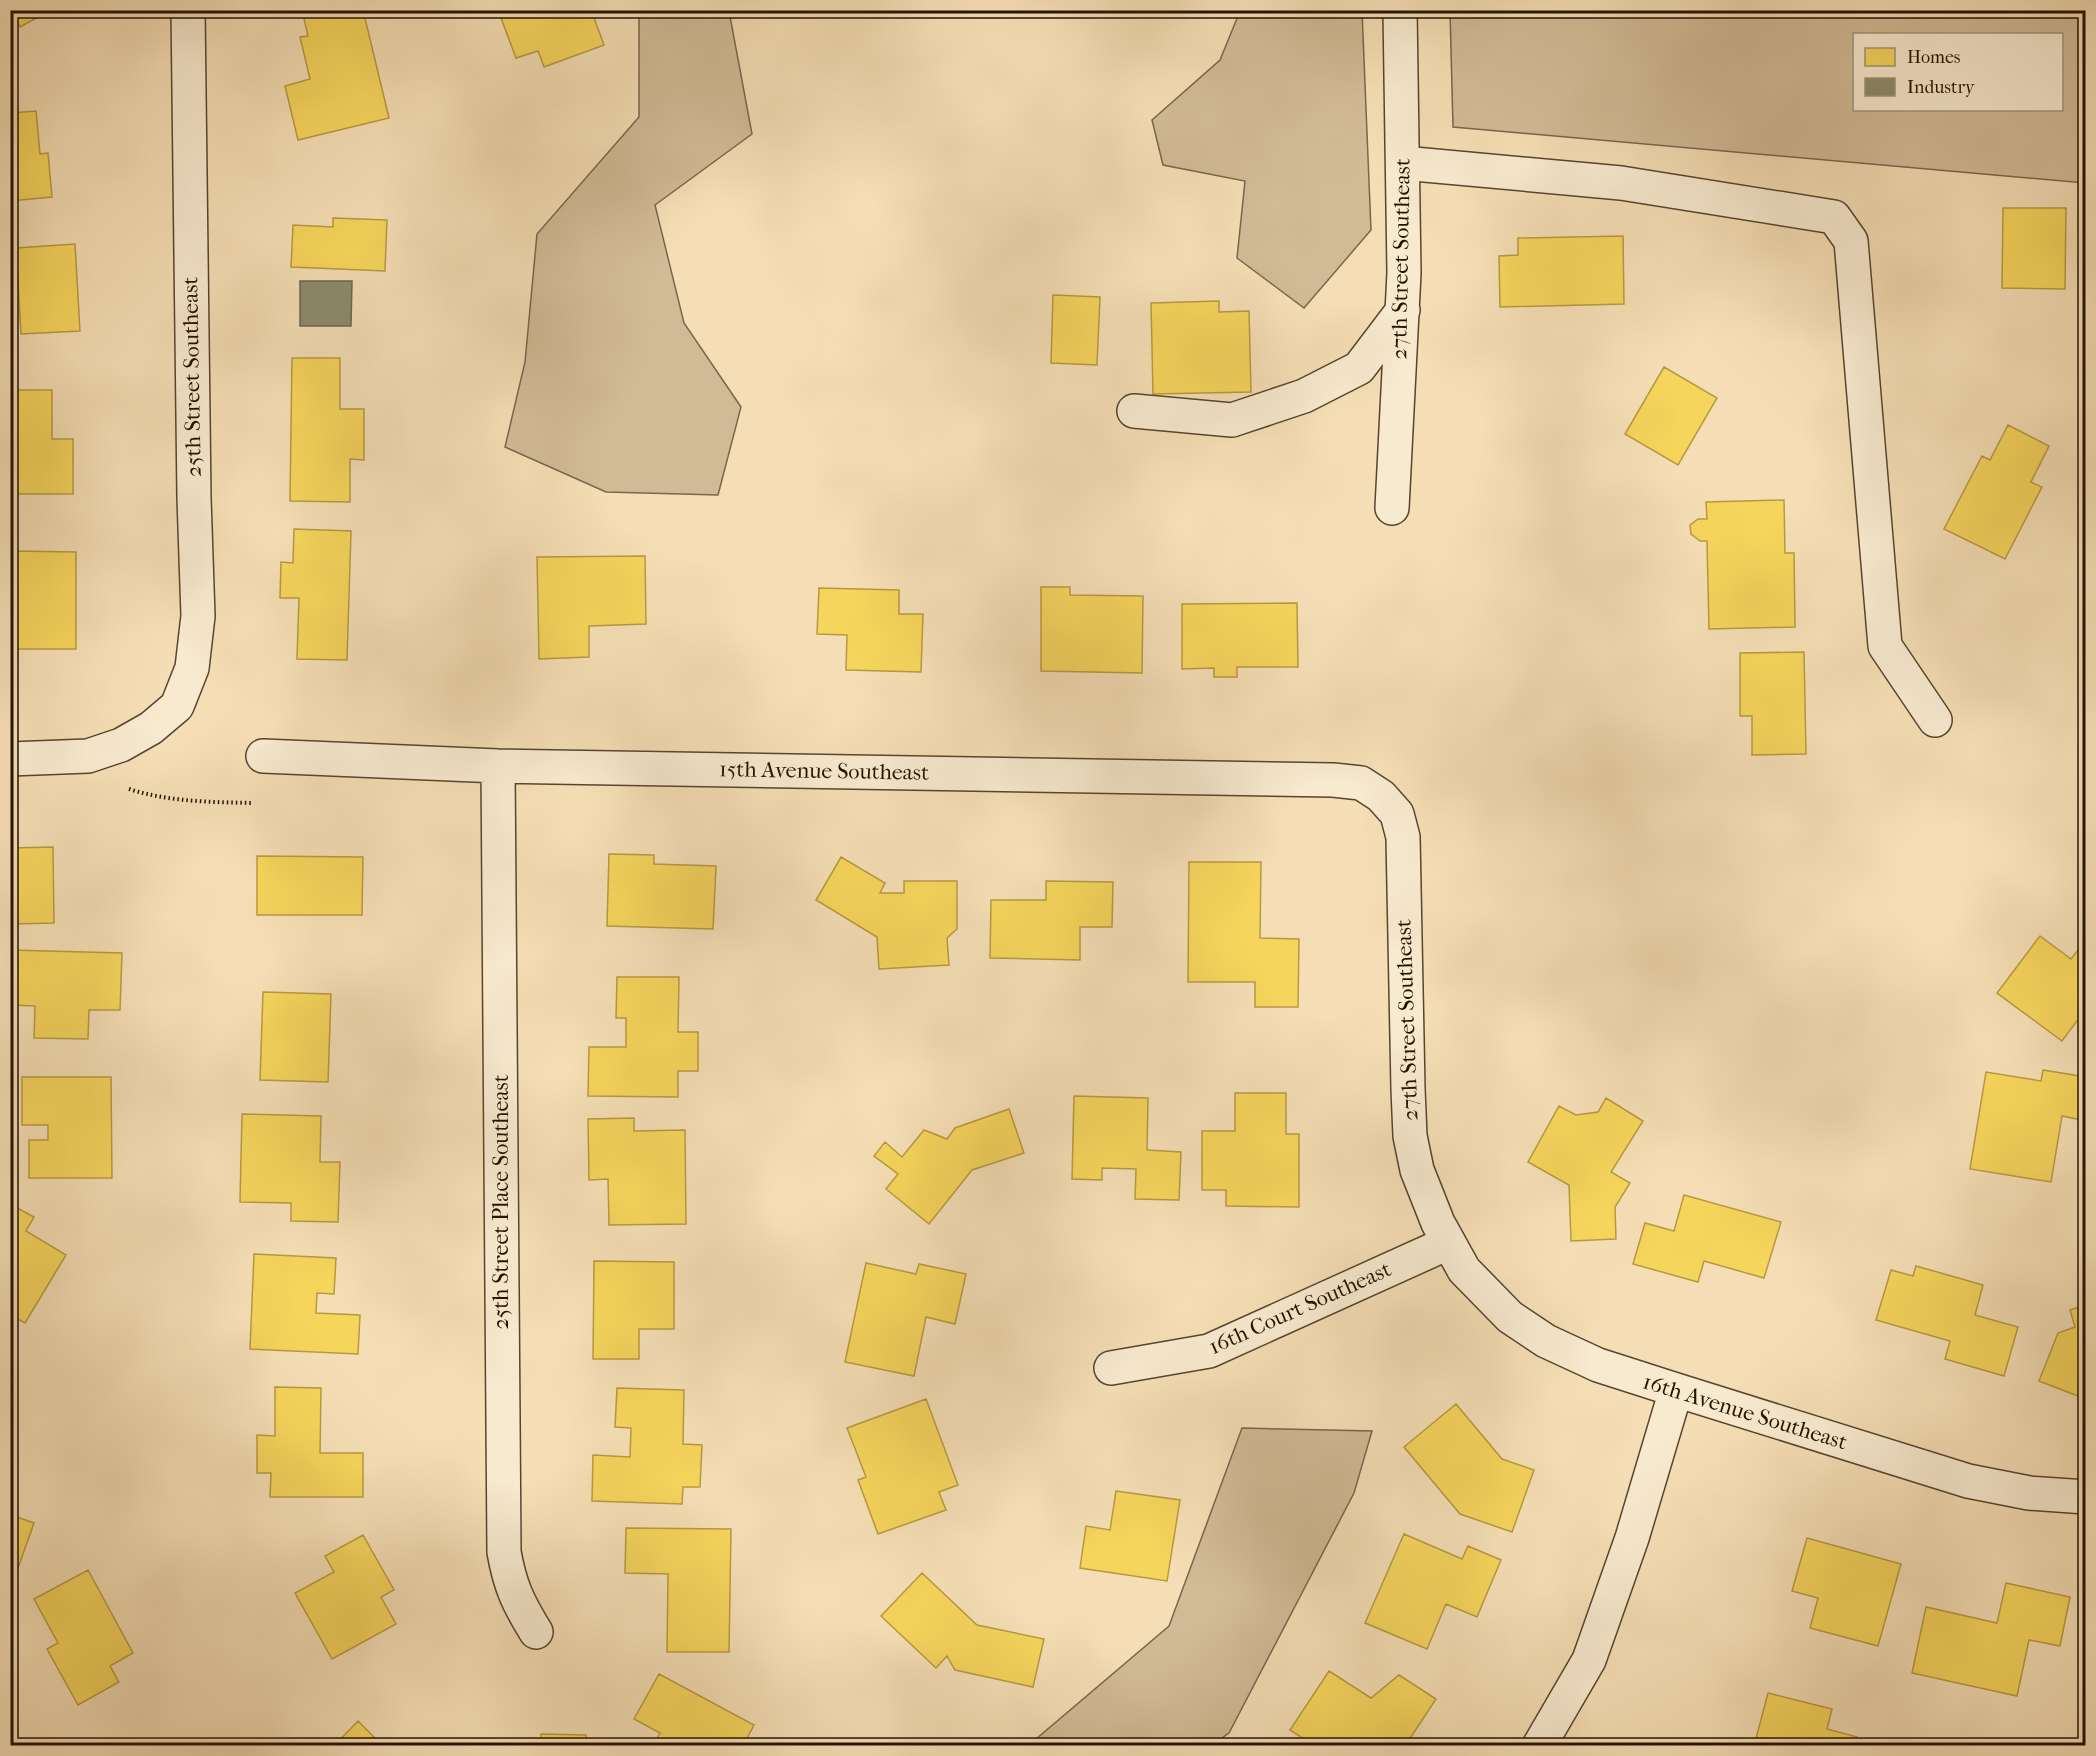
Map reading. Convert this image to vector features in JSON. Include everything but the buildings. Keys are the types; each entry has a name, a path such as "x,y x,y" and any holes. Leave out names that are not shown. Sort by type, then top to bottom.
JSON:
{"street":[{"name":"25th Street Southeast","path":"10,759 88,756 121,745 151,728 177,706 192,668 198,616 194,498 188,10"},
{"name":"27th Street Southeast","path":"1392,508 1404,273 1400,10"},
{"path":"1403,163 1621,183 1834,217 1851,241 1885,646 1935,720"},
{"path":"1134,411 1232,420 1304,396 1359,368 1403,310"},
{"name":"15th Avenue Southeast","path":"263,756 498,766 1333,780 1360,783 1381,796"},
{"name":"25th Street Place Southeast","path":"498,766 504,1552 509,1580 522,1609 536,1632"},
{"name":"27th Street Southeast","path":"1381,796 1397,814 1403,837 1410,1136 1417,1170 1448,1242"},
{"name":"16th Court Southeast","path":"1111,1368 1209,1351 1448,1242"},
{"name":"16th Avenue Southeast","path":"1448,1242 1464,1270 1510,1317 1546,1341 1598,1365 1968,1481 2029,1493 2085,1497"},
{"path":"1539,1746 1589,1660 1632,1538 1676,1390"}],"path":[{"path":"129,789 147,795 199,801 253,803"}],"shaded area":[{"path":"639,11 729,11 752,134 655,205 684,323 741,407 718,495 606,492 505,447 525,362 537,234 639,117"},
{"path":"1240,11 1362,11 1371,230 1304,308 1237,258 1245,181 1163,165 1152,120 1220,60"},
{"path":"1450,11 2085,11 2085,183 1453,127"},
{"path":"1242,1428 1372,1431 1354,1493 1229,1733 1212,1745 1029,1745 1169,1626"}]}
